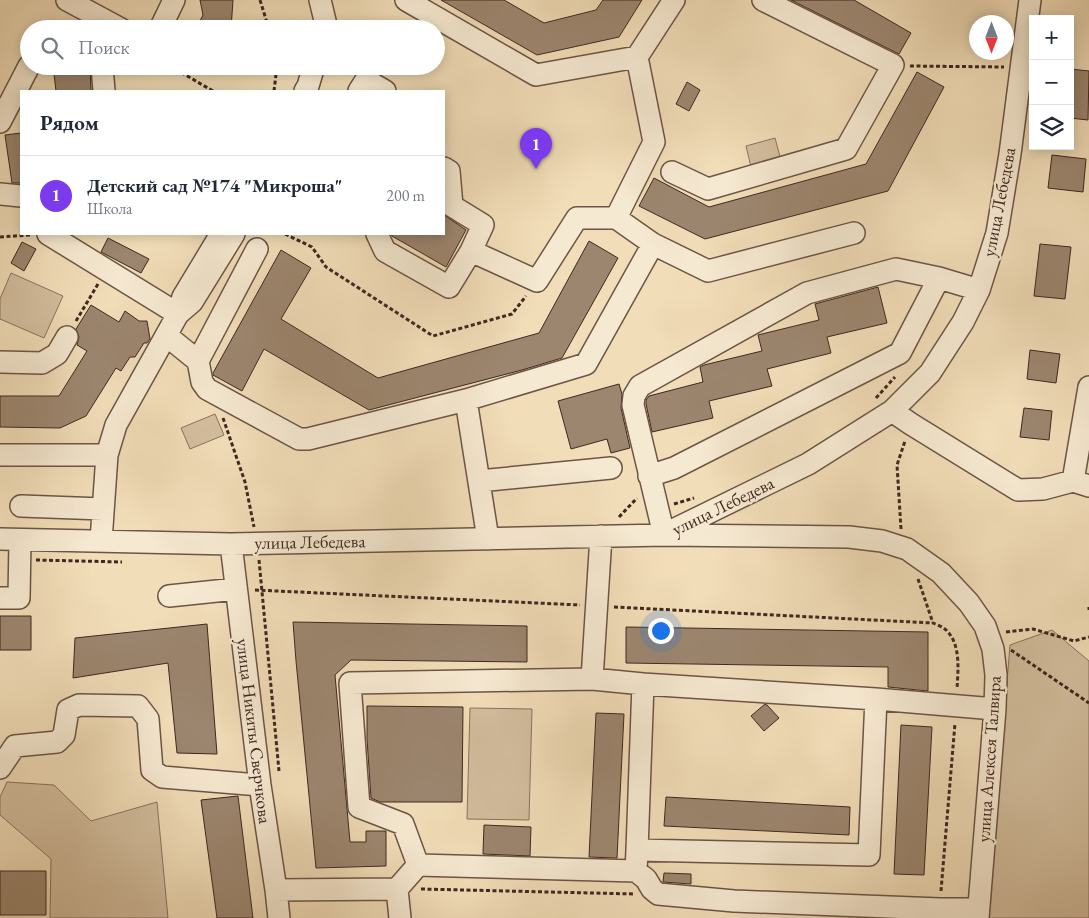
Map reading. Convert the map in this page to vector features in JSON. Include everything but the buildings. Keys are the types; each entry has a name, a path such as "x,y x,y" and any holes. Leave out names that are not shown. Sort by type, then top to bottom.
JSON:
{"street":[{"path":"67,0 104,20"},
{"path":"164,20 174,0"},
{"path":"307,0 312,20"},
{"path":"320,0 325,20"},
{"path":"406,0 441,20"},
{"path":"616,218 654,142 637,57 674,0"},
{"path":"672,172 708,189 846,149 893,65 763,0"},
{"name":"улица Лебедева","path":"10,539 231,544 664,535 808,464 884,404 930,373 963,322 980,290 998,234 1030,0"},
{"path":"445,22 536,75 637,57"},
{"path":"0,122 24,75"},
{"path":"103,75 104,90"},
{"path":"306,90 311,75"},
{"path":"318,90 323,75"},
{"path":"360,90 366,80 383,90"},
{"path":"377,235 385,251 449,287 471,251 483,225 452,206 449,171 445,169"},
{"path":"0,194 20,196"},
{"path":"471,251 537,281 577,218 616,218 654,244 708,271 854,234"},
{"path":"50,235 178,314"},
{"path":"101,541 107,456 116,425 167,336 178,314 183,297 220,235"},
{"path":"178,314 192,302 233,235"},
{"path":"257,248 198,361 202,382 207,389 299,438 308,438 466,400 586,364 654,244"},
{"path":"664,535 633,405 634,396 640,386 807,293 896,269 939,278 980,290"},
{"path":"650,480 900,353 939,278"},
{"path":"167,336 198,361"},
{"path":"0,362 42,363 57,354 67,337"},
{"path":"884,404 911,424 1018,490 1043,489 1081,483 1089,386"},
{"path":"466,400 488,539"},
{"path":"0,455 107,456"},
{"path":"479,481 611,468"},
{"path":"21,506 103,509"},
{"name":"улица Алексея Талвира","path":"664,535 849,537 882,541 907,549 942,573 969,603 985,626 993,649 996,675 995,709 978,914"},
{"path":"592,679 601,536"},
{"path":"0,598 19,598 10,539"},
{"name":"улица Никиты Сверчкова","path":"231,544 260,785 276,890 278,918"},
{"path":"169,596 236,589"},
{"path":"418,865 402,824 359,808 350,683 592,679 995,709"},
{"path":"636,871 643,684"},
{"path":"637,850 869,855 876,699"},
{"path":"0,768 15,746 57,742 64,735 68,710 79,704 138,706 148,719 152,770 162,777 260,785"},
{"path":"418,865 636,871 646,879 652,890 658,894 734,901 940,909 978,914"},
{"path":"400,918 397,889 418,865"},
{"path":"276,890 397,889"}],"path":[{"path":"260,0 266,20"},
{"path":"893,65 1004,67"},
{"path":"185,75 211,90"},
{"path":"274,90 276,75"},
{"path":"0,237 23,235"},
{"path":"287,235 312,247 326,267 432,336 512,314 537,281"},
{"path":"67,337 106,270"},
{"path":"884,404 896,376"},
{"path":"907,549 901,534 897,465 911,424"},
{"path":"618,517 650,480"},
{"path":"657,507 678,504 696,497"},
{"path":"917,577 933,623"},
{"path":"236,589 933,623 946,630 955,643 958,665 957,706 940,909"},
{"path":"988,634 1034,629 1074,641 1089,637"},
{"path":"988,634 1089,703"},
{"path":"397,889 658,894"}],"shaded area":[{"path":"775,138 782,164 752,171 746,146"},
{"path":"11,273 63,296 44,338 0,319 0,299"},
{"path":"215,414 224,435 190,449 181,428"},
{"path":"1052,630 1089,661 1089,918 988,918 1010,645"},
{"path":"470,708 532,709 529,820 467,819"},
{"path":"7,782 54,785 91,821 157,802 168,918 50,918 51,859 0,815 0,797"}],"place":[{"name":"Детский сад №174 \"Микроша\"","path":"536,169"}]}
